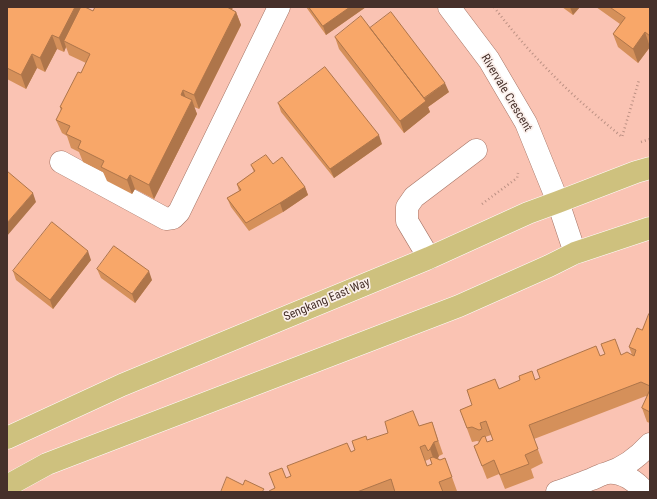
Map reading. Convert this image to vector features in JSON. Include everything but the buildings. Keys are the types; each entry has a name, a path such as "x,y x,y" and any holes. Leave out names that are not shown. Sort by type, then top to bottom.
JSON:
{"main road":[{"name":"Sengkang East Way","path":"7,438 122,385 429,258 528,213 650,168"},
{"path":"7,486 47,464 459,306 575,253 650,228"}],"street":[{"path":"62,162 166,219 173,218 179,212 279,7"},
{"name":"Rivervale Crescent","path":"449,7 489,60 526,123 558,202 575,253"},
{"path":"429,258 407,221 407,208 414,197 476,150"},
{"path":"557,492 617,470 628,464 650,444"},
{"path":"607,473 616,473 625,476 637,484 645,492"}],"path":[{"path":"494,7 512,30 552,75 622,138 638,80"}]}
